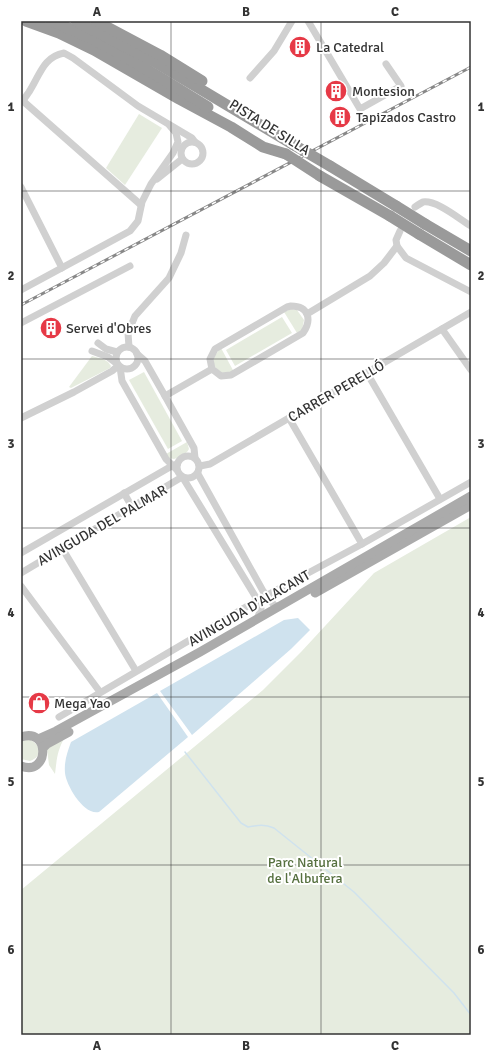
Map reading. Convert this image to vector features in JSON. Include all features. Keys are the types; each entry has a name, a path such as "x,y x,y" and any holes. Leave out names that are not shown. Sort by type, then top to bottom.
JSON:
{"highway":[{"path":"26,21 59,33 94,50 179,99 232,127 263,147 286,154"},
{"name":"PISTA DE SILLA","path":"51,21 99,43 149,70 320,176 471,265"},
{"name":"PISTA DE SILLA","path":"76,21 155,62 471,251"},
{"path":"96,21 160,55 276,128 294,144"}],"main road":[{"name":"AVINGUDA D'ALACANT","path":"38,739 56,732 257,620 471,496"},
{"name":"AVINGUDA D'ALACANT","path":"43,748 47,744 471,505"},
{"path":"21,766 29,767 38,763 43,755 43,748 38,739 32,736 22,735"}],"street":[{"path":"308,21 360,109 400,86 386,64"},
{"path":"250,78 274,51 288,23"},
{"path":"141,205 22,102 47,61 58,54 64,53 73,58 138,106 192,138 198,144 203,154 200,160 196,163 190,164 185,161 181,155 173,153"},
{"path":"21,290 130,231 138,220 141,205 151,184 173,153 178,142 176,133 170,126"},
{"path":"151,184 181,155 186,144 189,142 195,142"},
{"path":"21,187 62,268"},
{"path":"415,207 422,202 440,206 471,226"},
{"path":"400,231 396,240 397,246 406,258 471,292"},
{"path":"129,347 128,333 135,316 169,278 181,253 186,235"},
{"path":"307,314 370,276 384,263 397,246"},
{"path":"21,323 130,266"},
{"path":"287,307 298,307 307,314 308,322 304,333 237,372 228,376 221,376 212,369 210,365 212,354 215,349 221,345 287,307"},
{"name":"CARRER PERELLÓ","path":"200,466 210,464 471,312"},
{"path":"442,328 471,370"},
{"path":"98,343 106,349 117,352"},
{"path":"183,478 191,479 198,474 200,466 195,458 194,448 145,361 133,349 129,347 122,348 117,352 116,356 122,381 166,459 176,466 178,472 258,600 261,609 257,620"},
{"path":"92,351 108,357 118,365 128,370 134,367 137,362 137,354"},
{"path":"21,418 106,374 118,365"},
{"path":"165,396 212,369"},
{"path":"367,372 440,499"},
{"path":"289,418 362,544"},
{"path":"176,466 179,460 183,457 191,456 195,458"},
{"name":"AVINGUDA DEL PALMAR","path":"21,553 176,466"},
{"path":"198,474 267,596 274,605 279,607"},
{"name":"AVINGUDA DEL PALMAR","path":"21,573 183,478"},
{"name":"AVINGUDA D'ALACANT","path":"59,717 258,600 362,544 471,482"},
{"path":"124,494 132,507"},
{"path":"62,548 136,671"},
{"path":"21,586 100,692"}],"green space":[{"path":"139,114 162,128 125,185 106,168"},
{"path":"291,309 297,310 304,320 302,330 297,333 284,312"},
{"path":"282,317 292,333 235,366 226,350"},
{"path":"221,348 234,372 222,373 215,367 213,361"},
{"path":"92,356 108,362 111,366 110,368 71,388 69,387"},
{"path":"144,372 182,441 168,449 129,380"},
{"path":"187,442 189,449 183,456 174,459 169,458 166,454"},
{"name":"Parc Natural de l'Albufera","path":"471,517 471,1035 21,1035 21,890 263,690 301,652 374,573"},
{"path":"65,737 59,751 55,774 49,765 47,749"},
{"path":"28,739 38,746 39,750 37,756 30,761 21,759 21,741"}],"water":[{"path":"298,618 310,630 291,649 192,735 160,691 284,620"},
{"path":"157,693 188,737 99,812 93,812 82,805 72,792 66,778 65,761 71,742"}],"waterway":[{"path":"185,752 241,823 248,827 261,825 274,828 354,892 454,993 471,1015"}],"railway":[{"path":"21,305 471,67"}],"place":[{"name":"La Catedral","path":"300,47"},
{"name":"Montesion","path":"336,91"},
{"name":"Tapizados Castro","path":"340,117"},
{"name":"Servei d'Obres","path":"51,328"},
{"name":"Mega Yao","path":"39,703"}]}
